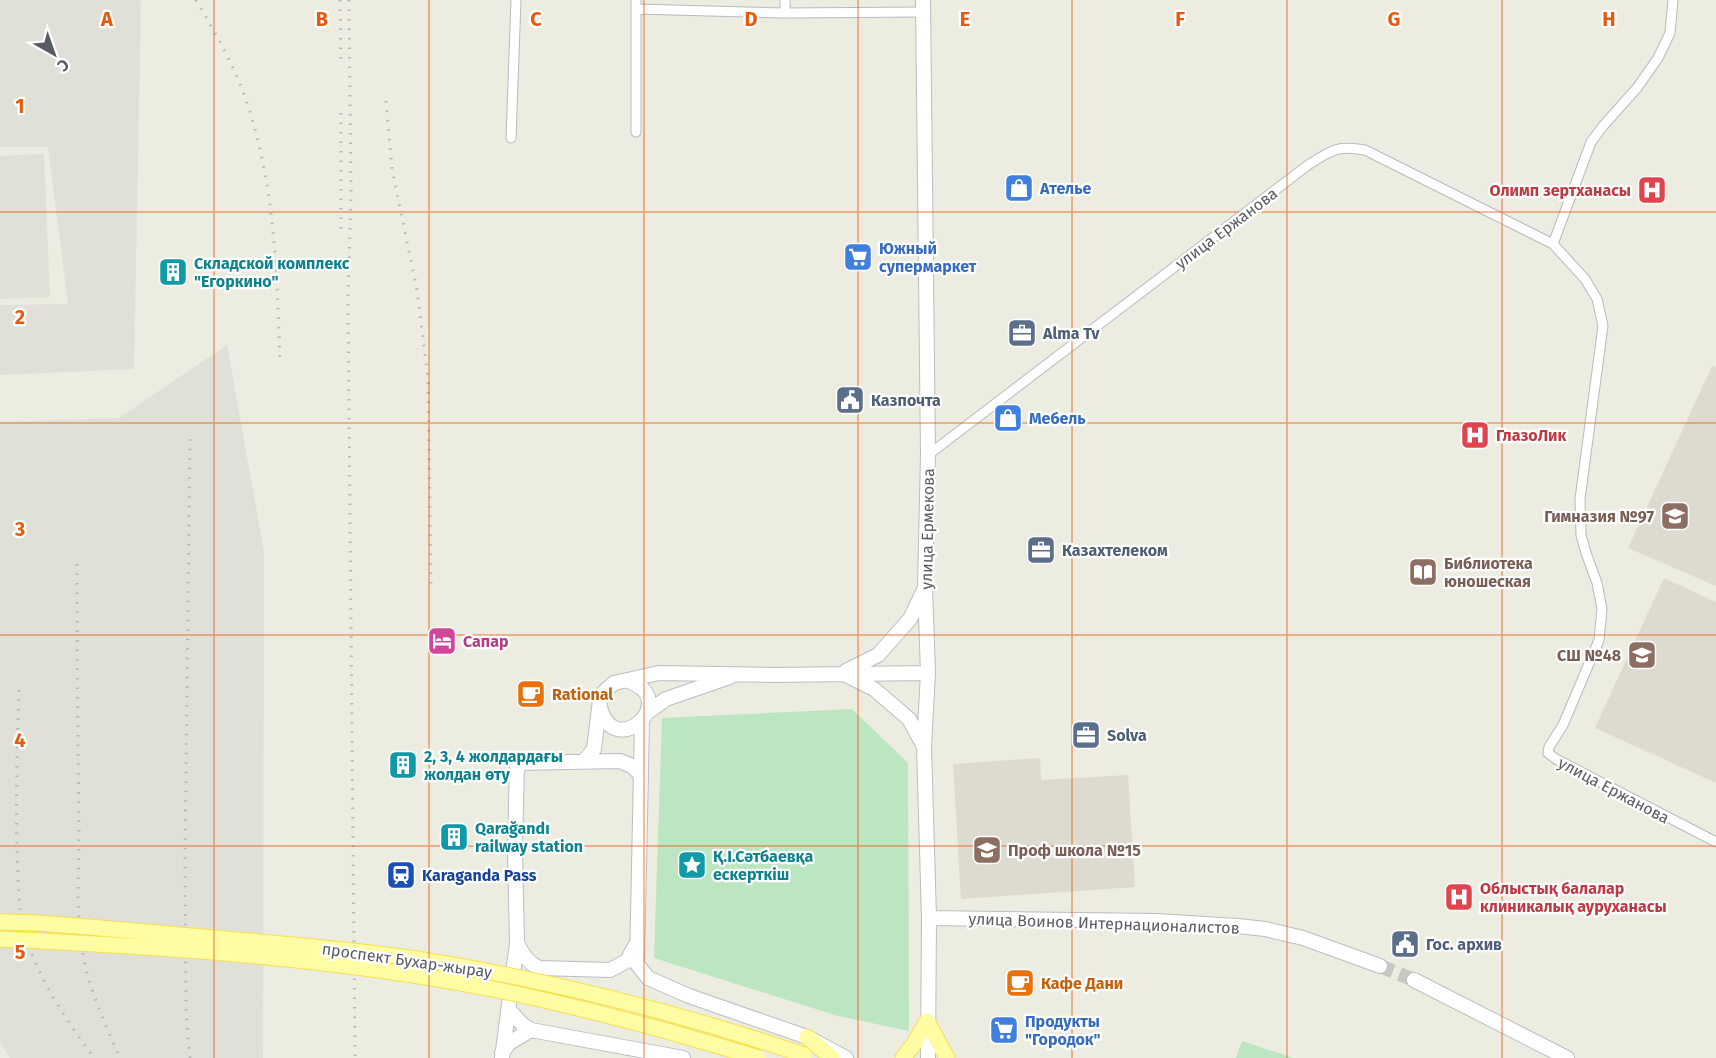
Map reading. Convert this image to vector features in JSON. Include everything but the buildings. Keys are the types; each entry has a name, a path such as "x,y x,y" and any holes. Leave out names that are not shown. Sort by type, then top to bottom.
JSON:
{"main road":[{"name":"проспект Бухар-жырау","path":"0,922 38,922 328,948 426,961 525,978 673,1013 808,1057"},
{"name":"проспект Бухар-жырау","path":"0,939 113,944 366,968 445,980 616,1017 758,1058"},
{"path":"903,1058 927,1021"},
{"path":"927,1021 947,1058"},
{"path":"807,1036 832,1058"}],"street":[{"path":"512,138 516,0"},
{"path":"785,0 785,13"},
{"path":"1553,244 1591,142 1637,88 1658,58 1670,33 1672,0"},
{"path":"636,132 636,5 785,13 923,6"},
{"name":"улица Ермекова","path":"923,6 928,454 925,588 928,673 924,746 929,918 928,1058"},
{"name":"улица Ержанова","path":"928,454 1308,165 1330,152 1346,147 1365,150 1553,244 1585,279 1597,298 1603,326 1580,499 1581,534 1597,583 1602,609 1599,640 1563,725 1549,747 1548,753 1716,842"},
{"path":"842,673 878,655 910,619 925,588"},
{"path":"585,761 594,749 600,700 608,687 614,683 659,673 928,673"},
{"path":"842,673 874,689 909,719 924,746"},
{"path":"600,707 602,715 612,727 628,729 666,699 740,674"},
{"path":"628,681 635,683 648,698 641,775 637,964 648,978 689,996 807,1036 846,1058"},
{"path":"502,1055 517,943 515,874 517,763 620,761 632,766 641,775"},
{"name":"улица Воинов Интернационалистов","path":"929,918 1156,921 1238,926 1265,929 1303,938 1380,966"},
{"path":"517,943 523,956 539,968 610,970 627,961 636,944"},
{"path":"512,991 529,973 539,968"},
{"path":"1414,980 1567,1058"},
{"path":"508,1009 523,1026 531,1030 683,1058"},
{"path":"502,1055 509,1043 531,1030"}],"shaded area":[{"path":"0,0 141,0 134,369 0,375 0,305 68,304 48,147 0,147"},
{"path":"44,154 50,297 0,299 0,156"},
{"path":"227,345 264,552 263,1058 10,1058 0,1042 0,422 119,418"},
{"path":"1712,366 1716,368 1716,586 1628,548"},
{"path":"1664,578 1716,602 1716,783 1595,728"},
{"path":"1040,758 1041,780 1128,775 1135,887 961,899 953,764"}],"green space":[{"path":"852,709 908,763 909,1031 838,1016 654,958 662,718"},
{"path":"1242,1041 1293,1058 1236,1058"}],"tunnel":[{"path":"1380,966 1414,980"}],"railway":[{"path":"196,0 237,77 253,122 261,156 272,224 280,363"},
{"path":"340,0 341,59"},
{"path":"349,0 351,195 348,298 355,1058"},
{"path":"386,101 392,169 417,290 428,378 431,591"},
{"path":"341,113 341,230"},
{"path":"190,436 185,857 186,1013 190,1058"},
{"path":"77,564 79,928 91,985 120,1058"},
{"path":"19,690 17,849 19,898 23,926 43,979 62,1012 94,1058"}],"place":[{"name":"Ателье","path":"1019,188"},
{"name":"Олимп зертханасы","path":"1652,190"},
{"name":"Южный супермаркет","path":"858,257"},
{"name":"Складской комплекс \"Егоркино\"","path":"173,272"},
{"name":"Alma Tv","path":"1022,333"},
{"name":"Казпочта","path":"850,400"},
{"name":"Мебель","path":"1008,418"},
{"name":"ГлазоЛик","path":"1475,435"},
{"name":"Гимназия №97","path":"1675,516"},
{"name":"Казахтелеком","path":"1041,550"},
{"name":"Библиотека юношеская","path":"1423,572"},
{"name":"Сапар","path":"442,641"},
{"name":"СШ №48","path":"1642,655"},
{"name":"Rational","path":"531,694"},
{"name":"Solva","path":"1086,735"},
{"name":"2, 3, 4 жолдардағы жолдан өту","path":"403,765"},
{"name":"Qarağandı railway station","path":"454,837"},
{"name":"Проф школа №15","path":"987,850"},
{"name":"Қ.І.Сәтбаевқа ескерткіш","path":"692,865"},
{"name":"Karaganda Pass","path":"401,875"},
{"name":"Облыстық балалар клиникалық ауруханасы","path":"1459,897"},
{"name":"Гос. архив","path":"1405,944"},
{"name":"Кафе Дани","path":"1020,983"},
{"name":"Продукты \"Городок\"","path":"1004,1030"}]}
